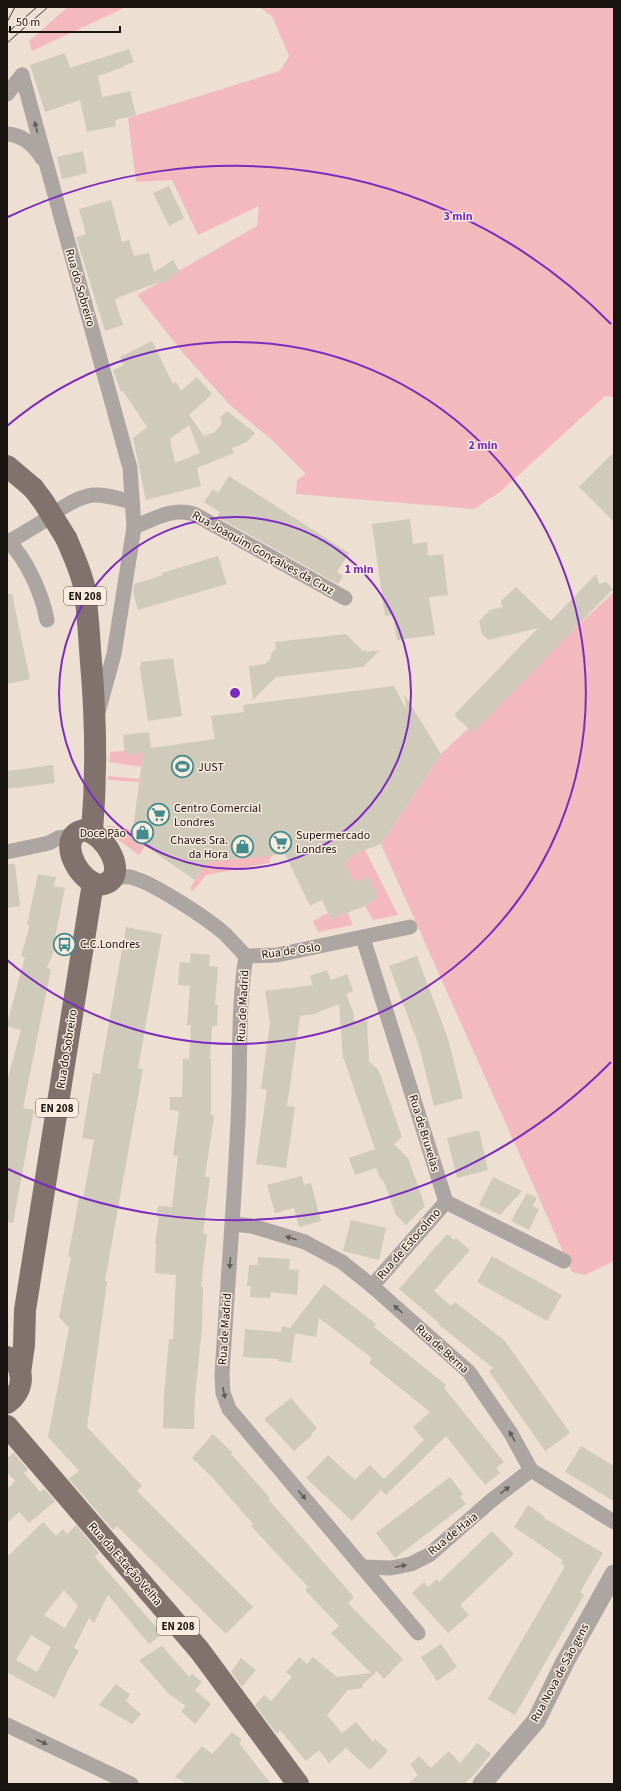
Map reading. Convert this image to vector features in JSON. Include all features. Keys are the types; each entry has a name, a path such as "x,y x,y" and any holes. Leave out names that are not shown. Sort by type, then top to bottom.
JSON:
{"main road":[{"name":"EN 208","path":"7,466 33,488 43,501 66,538 76,560 84,586 96,721"},
{"name":"Rua do Sobreiro","path":"78,840 96,766 96,721"},
{"path":"78,840 104,842 113,857 115,866 113,875 101,882 80,872 72,858 78,840"},
{"name":"Rua do Sobreiro","path":"16,1389 24,1345 26,1310 101,882"},
{"name":"Rua do Sobreiro","path":"7,1344 19,1330 26,1310"},
{"path":"7,1357 17,1365 16,1389"},
{"name":"Rua da Estação Velha","path":"16,1389 16,1421 21,1442"},
{"name":"Rua da Estação Velha","path":"7,1426 200,1651 298,1784"}],"street":[{"name":"Rua do Sobreiro","path":"7,94 22,74 130,468 134,527 114,654 96,721"},
{"path":"7,134 20,136 28,142 41,156 46,165"},
{"path":"62,508 78,498 88,496 105,495 132,502"},
{"name":"Rua Joaquim Gonçalves da Cruz","path":"134,527 176,511 185,511 194,514 345,598"},
{"path":"42,522 8,541 20,556 38,588 44,603 47,620"},
{"name":"Rua do Sobreiro","path":"90,656 95,668 103,672 109,666 114,654"},
{"path":"7,852 49,843 58,838 78,840"},
{"name":"Rua de Oslo","path":"113,857 120,865 146,883 193,911 225,934 246,956 277,955 410,927"},
{"name":"Rua de Oslo","path":"101,882 123,876 131,877 146,883"},
{"name":"Rua de Bruxelas","path":"363,938 446,1202"},
{"name":"Rua de Madrid","path":"246,956 242,983 238,1120 233,1224 222,1375 223,1393 229,1409 418,1633"},
{"path":"446,1202 564,1261"},
{"name":"Rua de Estocolmo","path":"372,1286 446,1202"},
{"name":"Rua de Berna","path":"233,1224 252,1226 305,1242 342,1262 372,1286 469,1372 510,1432 530,1470"},
{"path":"530,1470 614,1522"},
{"name":"Rua de Haia","path":"362,1567 391,1568 411,1564 429,1555 492,1500 530,1470"},
{"name":"Rua Nova de São gens","path":"482,1784 536,1721 565,1662 614,1574"},
{"path":"7,1725 131,1784"}],"shaded area":[{"path":"68,7 126,7 32,51 29,41"},
{"path":"259,7 614,7 614,397 605,396 500,492 474,509 296,494 297,480 306,474 272,440 230,405 183,353 137,295 257,226 259,206 198,235 172,180 136,182 128,118 280,71 289,56 272,16"},
{"path":"614,592 614,1261 585,1275 572,1272 381,844 441,754"},
{"path":"144,749 141,767 109,762 110,752"},
{"path":"108,776 140,779 139,782 108,780"},
{"path":"106,825 133,830 132,837 145,846 139,855 117,839"},
{"path":"365,850 398,915 373,920 365,906 378,896 353,882 344,863 357,853"},
{"path":"272,855 269,863 206,875 193,891 190,888 207,862"},
{"path":"328,913 331,919 348,913 353,925 318,932 313,921"}],"building":[{"path":"129,49 134,62 98,76 102,97 130,91 136,115 115,120 116,126 87,132 80,100 45,112 30,65 65,53 70,68"},
{"path":"83,151 87,173 62,179 57,157"},
{"path":"169,186 184,218 169,226 153,193"},
{"path":"111,200 122,242 129,240 134,256 149,253 154,272 173,260 180,272 161,284 159,282 115,299 123,325 105,331 76,237 86,234 79,209"},
{"path":"152,341 173,384 176,382 181,391 197,377 212,394 189,415 204,436 215,432 222,423 220,418 227,411 255,433 247,442 232,448 234,453 197,468 201,486 146,500 133,438 147,427 123,391 121,392 113,370 124,365 120,357","holes":["189,425 200,453 175,463 170,439"]},
{"path":"614,452 614,522 579,487"},
{"path":"229,476 349,553 337,572 343,576 338,584 217,517 220,512 204,502 213,489 218,493"},
{"path":"410,519 413,544 427,542 428,556 443,554 448,595 429,597 435,635 397,640 393,615 385,616 372,524"},
{"path":"218,556 227,584 138,610 133,592 134,584 163,575 162,573"},
{"path":"596,574 599,584 606,582 613,589 473,733 454,715 538,628 488,640 482,634 479,621 490,610 503,607 501,601 516,587 551,621"},
{"path":"7,594 12,594 30,679 7,684"},
{"path":"346,634 363,651 380,650 363,667 276,677 253,700 249,666 265,664 271,658 271,653 276,649 275,642"},
{"path":"173,658 182,716 148,721 140,669 141,662"},
{"path":"394,686 407,711 404,694 441,754 381,844 357,853 344,863 353,882 369,877 378,896 365,906 331,919 322,900 310,906 285,854 207,862 195,880 132,837 143,753 125,755 123,735 149,732 151,748 215,739 211,716 244,712 243,705"},
{"path":"53,765 55,783 7,789 7,771"},
{"path":"7,864 15,864 20,906 7,908"},
{"path":"38,874 56,877 54,886 65,888 53,947 55,948 47,968 51,969 23,1108 34,1110 13,1223 7,1222 7,1081 21,1030 7,1026 7,1024 25,957 21,956 30,925 27,925"},
{"path":"126,927 162,934 138,1068 143,1069 105,1281 107,1282 87,1427 142,1486 137,1491 253,1607 226,1634 117,1526 113,1530 69,1479 79,1471 48,1437 69,1328 59,1317 71,1257 68,1257 79,1198 83,1199 94,1140 82,1138 93,1073 100,1074"},
{"path":"191,953 210,955 209,966 218,967 215,1005 218,1005 217,1026 212,1026 210,1059 211,1115 214,1116 205,1177 210,1177 203,1233 207,1234 201,1287 203,1287 202,1328 195,1396 194,1429 163,1428 164,1394 169,1339 173,1339 176,1275 155,1273 155,1243 159,1217 156,1217 158,1206 172,1207 178,1156 173,1155 179,1111 170,1110 170,1097 182,1097 183,1059 189,1059 191,1025 187,1025 190,986 178,985 180,962 190,963"},
{"path":"417,956 448,1039 463,1098 434,1106 419,1046 389,966"},
{"path":"327,970 331,980 347,974 353,991 346,994 354,1014 354,1021 367,1020 369,1061 379,1071 402,1137 394,1144 408,1158 425,1206 406,1225 396,1215 384,1182 379,1176 376,1168 355,1175 349,1158 375,1149 343,1059 339,1004 314,1014 300,1016 287,1106 295,1107 286,1168 256,1164 267,1090 261,1089 270,1023 265,991 313,985 310,976"},
{"path":"479,1130 488,1170 457,1178 447,1138"},
{"path":"302,1176 304,1185 311,1183 321,1221 299,1227 294,1208 275,1213 267,1185"},
{"path":"493,1177 522,1191 500,1215 479,1205"},
{"path":"527,1193 537,1198 533,1206 539,1209 529,1230 511,1221"},
{"path":"351,1220 386,1228 379,1260 343,1251"},
{"path":"447,1234 454,1240 456,1238 470,1250 434,1291 451,1306 455,1302 505,1341 570,1433 545,1451 489,1371 493,1368 438,1324 439,1323 399,1289"},
{"path":"492,1256 562,1295 547,1321 477,1282"},
{"path":"258,1257 290,1259 289,1269 299,1270 297,1295 271,1292 270,1298 250,1297 251,1286 247,1286 249,1265 258,1265"},
{"path":"324,1284 376,1324 374,1327 446,1385 444,1388 504,1462 496,1468 500,1473 485,1485 446,1436 386,1495 381,1490 352,1521 306,1478 328,1455 355,1480 370,1465 384,1479 424,1440 413,1427 430,1412 369,1363 372,1358 319,1318 316,1337 295,1333 291,1363 278,1361 278,1359 243,1357 245,1329 281,1332 282,1326 290,1328"},
{"path":"291,1398 317,1428 309,1438 294,1451 264,1419"},
{"path":"213,1434 232,1452 231,1454 270,1498 268,1499 354,1597 348,1603 403,1659 384,1679 377,1671 362,1685 363,1688 348,1690 327,1715 342,1733 356,1722 373,1742 375,1739 388,1751 370,1770 346,1748 329,1763 319,1750 306,1761 280,1730 277,1734 255,1705 264,1695 271,1701 292,1677 286,1672 299,1657 307,1664 313,1657 337,1677 371,1673 331,1633 339,1626 305,1590 308,1587 251,1526 253,1524 211,1476 192,1458"},
{"path":"581,1446 614,1466 614,1501 565,1472"},
{"path":"14,1453 28,1470 24,1473 40,1492 44,1489 55,1501 29,1523 19,1512 7,1523 7,1489 15,1481 7,1472 7,1458"},
{"path":"450,1477 463,1494 460,1497 466,1504 395,1558 376,1533"},
{"path":"528,1505 545,1517 544,1518 603,1553 580,1592 584,1595 515,1715 488,1699 565,1566 561,1564 563,1560 514,1527"},
{"path":"43,1522 56,1536 63,1529 67,1534 76,1525 99,1553 95,1557 162,1634 149,1644 108,1595 94,1623 89,1618 74,1648 79,1651 55,1698 8,1673 7,1675 7,1557","holes":["64,1590 78,1606 65,1628 44,1615","31,1635 51,1647 37,1672 16,1660"]},
{"path":"492,1531 514,1554 460,1605 469,1615 448,1633 412,1593 424,1582 428,1587 437,1579 439,1582"},
{"path":"441,1644 457,1667 437,1681 421,1657"},
{"path":"162,1646 189,1677 192,1674 202,1682 195,1690 211,1704 195,1724 181,1711 186,1706 169,1694 139,1660"},
{"path":"241,1658 256,1670 242,1687 231,1672"},
{"path":"116,1684 130,1694 126,1701 141,1714 132,1724 99,1705"},
{"path":"232,1732 242,1740 239,1743 271,1784 188,1784 175,1777 202,1746 212,1754"},
{"path":"477,1743 491,1754 475,1774 464,1784 408,1784 418,1775 410,1765 419,1756 431,1768 449,1751 460,1763"}],"tram line":[{"path":"7,22 15,7"},
{"path":"7,33 37,7"},
{"path":"7,43 48,7"}],"place":[{"name":"JUST","path":"183,767"},
{"name":"Centro Comercial Londres","path":"159,815"},
{"name":"Doce Pão","path":"142,833"},
{"name":"Supermercado Londres","path":"280,842"},
{"name":"Chaves Sra. da Hora","path":"243,847"},
{"name":"C.C.Londres","path":"65,944"}]}
